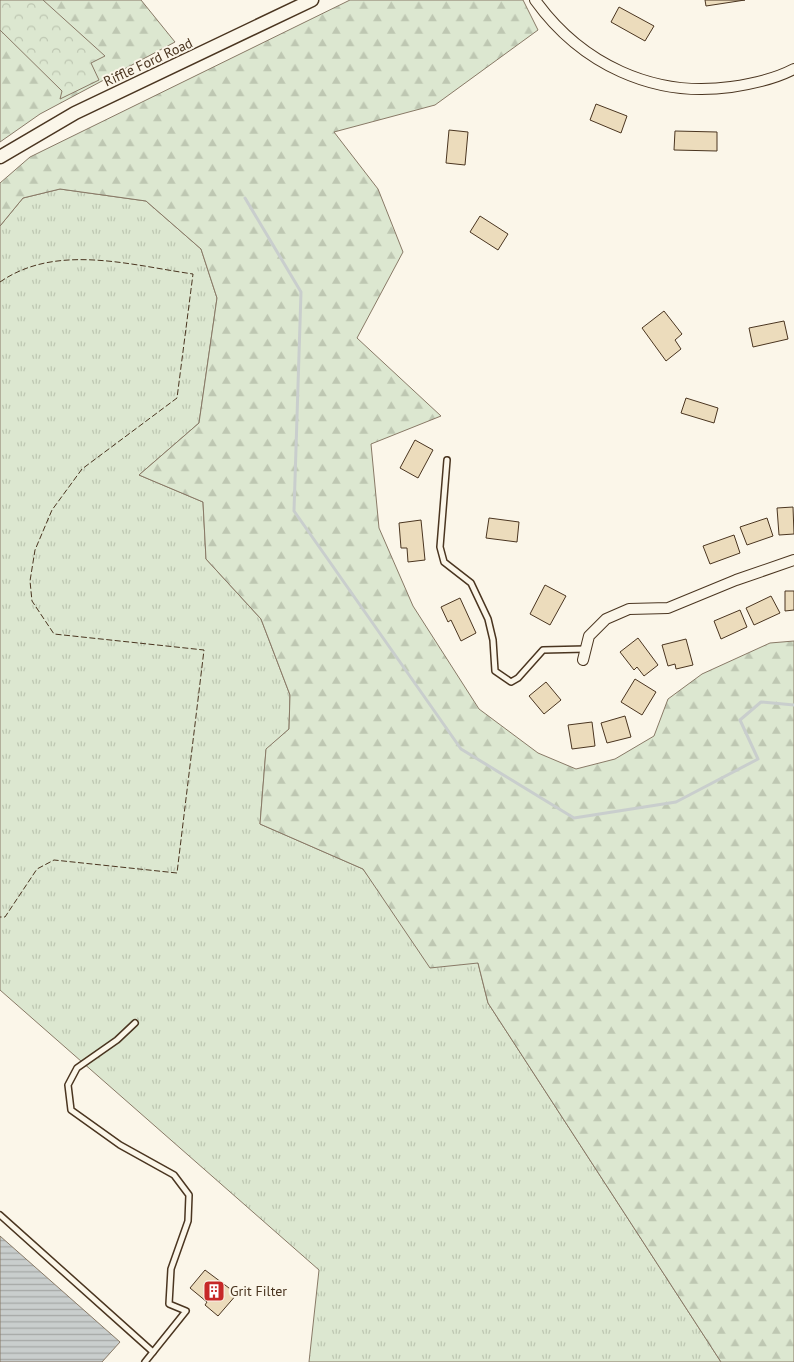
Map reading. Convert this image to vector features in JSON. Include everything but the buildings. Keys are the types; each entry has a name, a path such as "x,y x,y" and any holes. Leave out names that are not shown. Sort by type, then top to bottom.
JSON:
{"street":[{"name":"Riffle Ford Road","path":"0,157 75,112 312,0"},
{"path":"535,0 546,16 577,46 598,61 652,84 689,89 714,89 750,84 794,68"},
{"path":"583,660 589,636 606,619 629,609 668,608 736,580 794,560"}],"lane":[{"path":"447,460 440,547 444,562 471,583 488,619 493,640 494,671 510,682 518,678 543,650 586,649"},
{"path":"135,1023 117,1040 77,1068 68,1085 72,1110 120,1144 174,1175 189,1195 188,1221 171,1269 169,1304 186,1311 145,1362"},
{"path":"0,1215 153,1352"}],"green space":[{"path":"0,0 141,0 175,42 40,114 0,142"},
{"path":"0,0 43,0 105,56 91,63 99,80 60,99 62,91 0,30"},
{"path":"350,0 523,0 538,30 435,105 334,132 378,189 403,252 357,338 441,416 371,444 379,528 413,606 479,709 538,753 576,769 615,759 654,736 668,699 702,674 770,643 794,641 794,1362 721,1362 488,1003 478,963 430,968 363,869 260,824 266,749 289,729 290,695 261,619 206,559 203,502 139,475 199,423 217,298 201,249 146,201 60,189 23,198 0,226 0,183 30,157"},
{"path":"60,189 146,201 201,249 217,298 199,423 139,475 203,502 206,559 261,619 290,695 289,729 266,750 260,824 363,869 390,906 478,963 488,1003 721,1362 309,1362 319,1270 0,990 0,226 23,198"}],"shaded area":[{"path":"0,1236 120,1342 102,1362 0,1362"}],"waterway":[{"path":"245,198 301,292 294,511 461,749 574,818 676,802 758,759 740,720 761,702 794,705"}],"fence":[{"path":"0,282 22,270 45,263 69,260 119,262 193,274 177,398 82,469 52,510 35,550 30,581 32,601 54,634 204,650 177,873 54,860 37,869 5,917 0,917"}],"place":[{"name":"Grit Filter","path":"214,1291"}]}
